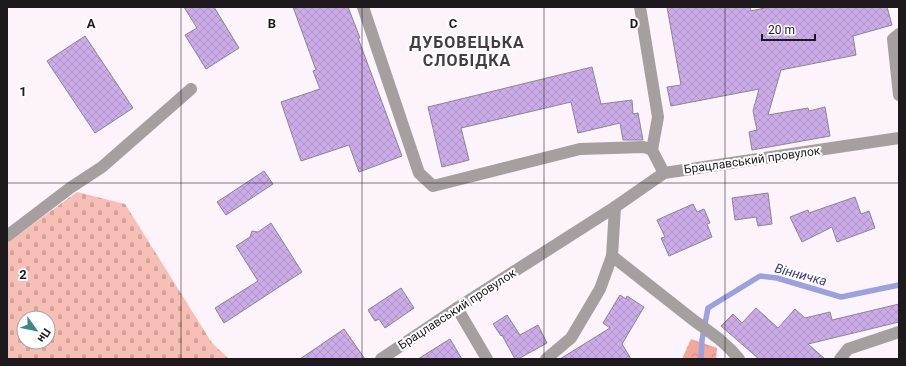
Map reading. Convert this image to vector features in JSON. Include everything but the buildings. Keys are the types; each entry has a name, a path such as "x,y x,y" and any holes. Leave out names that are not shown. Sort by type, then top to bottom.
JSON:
{"street":[{"path":"363,7 419,173 433,186 580,149 644,147 652,150"},
{"path":"640,7 658,117 652,150 664,172"},
{"path":"899,34 893,39 899,94"},
{"path":"7,236 70,188 102,168 191,88"},
{"name":"Брацлавський провулок","path":"381,359 456,308 614,207 664,172 899,138"},
{"path":"546,359 571,338 600,290 612,256 614,207"},
{"path":"612,256 694,321 731,348 738,359"},
{"path":"456,308 487,359"},
{"path":"840,359 848,348 899,332"}],"green space":[{"path":"77,192 125,204 212,343 229,359 7,359 7,243"},
{"path":"691,339 717,348 716,359 682,359"}],"waterway":[{"name":"Вінничка","path":"701,359 702,340 708,308 760,276 777,278 841,297 899,285"}],"district":[{"name":"ДУБОВЕЦЬКА СЛОБІДКА","path":"467,51"}]}
